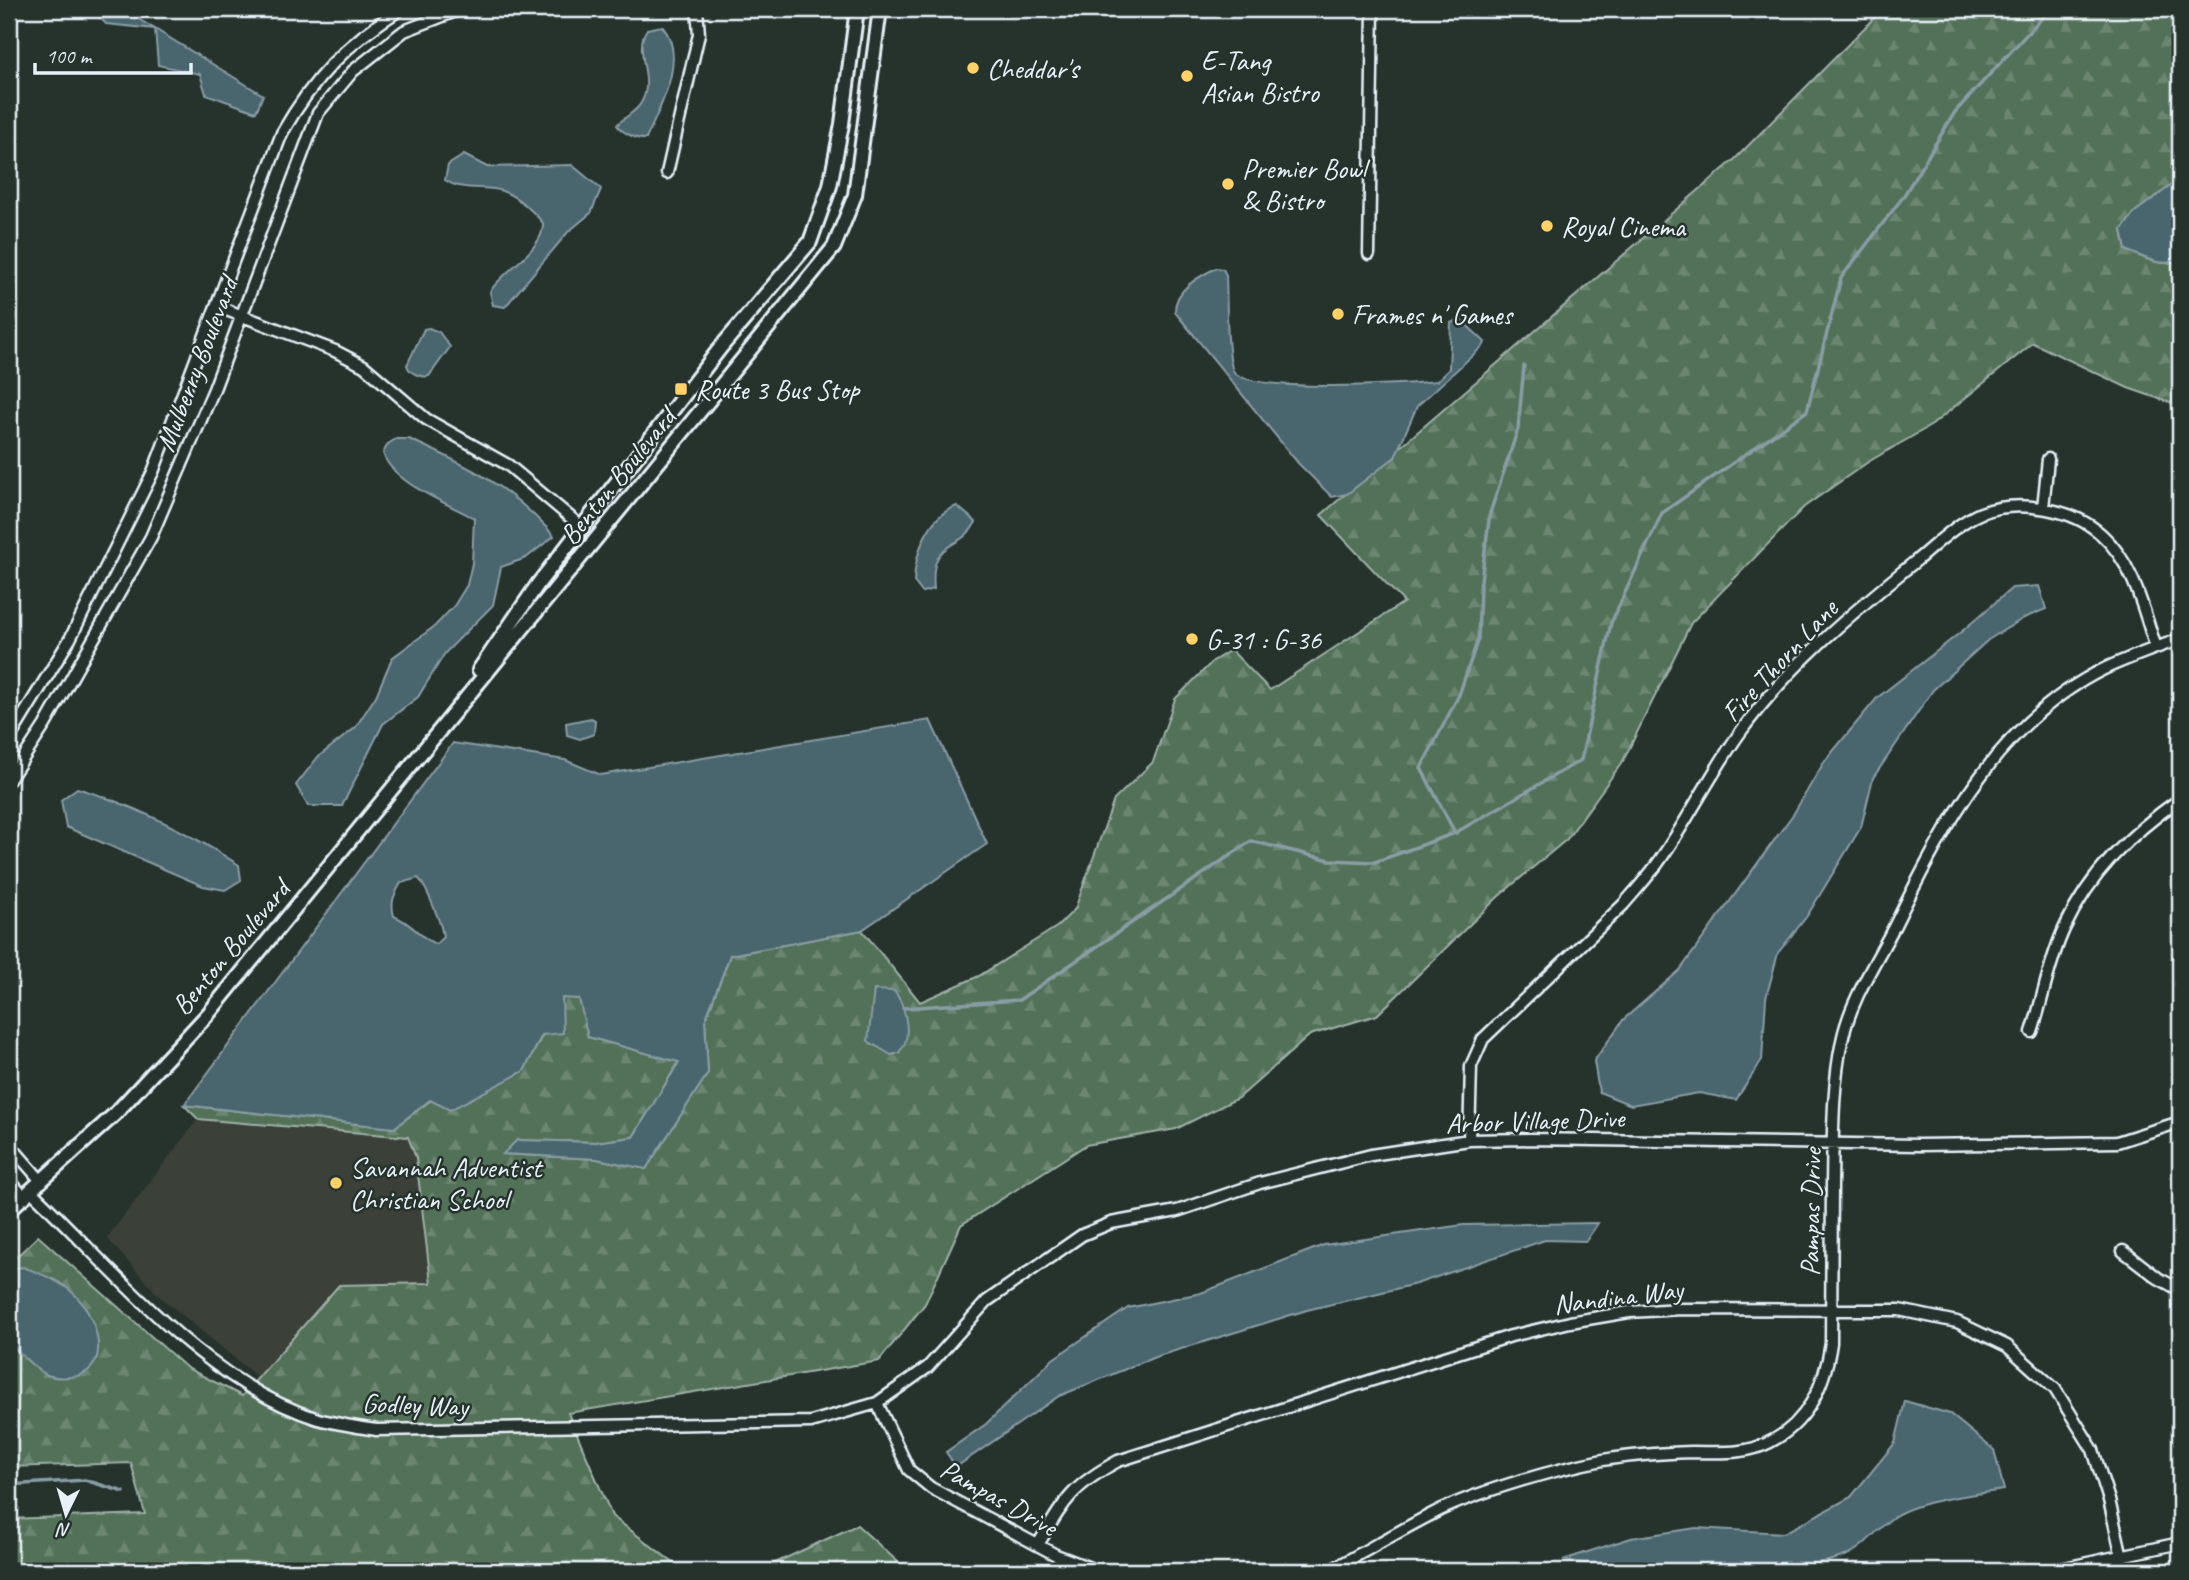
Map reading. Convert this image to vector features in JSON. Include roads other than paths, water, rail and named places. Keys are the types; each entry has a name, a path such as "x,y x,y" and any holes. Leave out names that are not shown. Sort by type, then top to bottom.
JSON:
{"street":[{"name":"Mulberry Boulevard","path":"9,739 61,655 153,472 271,159 300,101 336,58 401,9"},
{"name":"Mulberry Boulevard","path":"9,780 45,725 147,545 214,389 307,137 326,100 353,71 404,31 461,9"},
{"path":"667,173 699,34 697,9"},
{"name":"Benton Boulevard","path":"466,694 489,652 583,528 721,347 810,242 830,186 842,124 857,9"},
{"name":"Benton Boulevard","path":"9,1210 115,1114 201,1021 387,797 466,694 601,535 834,247 855,195 880,9"},
{"path":"1369,254 1373,9"},
{"path":"216,306 335,351 364,366 426,419 508,466 583,528"},
{"path":"2043,508 2048,459"},
{"name":"Fire Thorn Lane","path":"1469,1140 1471,1066 1483,1039 1623,905 1653,870 1740,733 1780,684 1861,606 1961,527 1981,513 2024,507 2043,508 2074,517 2101,534 2126,563 2156,649"},
{"name":"Pampas Drive","path":"1329,1571 1443,1509 1526,1480 1603,1460 1667,1453 1746,1452 1768,1444 1798,1421 1815,1400 1826,1376 1832,1309 1833,1143 1837,1072 1841,1041 1850,1015 1916,883 1984,768 2030,718 2060,696 2106,668 2180,639"},
{"path":"2032,1032 2063,931 2085,891 2125,840 2180,799"},
{"name":"Arbor Village Drive","path":"877,1403 928,1367 986,1301 1082,1236 1111,1223 1177,1211 1260,1183 1371,1155 1469,1140 2117,1142 2180,1122"},
{"path":"9,1144 42,1182"},
{"path":"9,1180 28,1195"},
{"name":"Godley Way","path":"28,1195 203,1357 276,1402 318,1419 376,1430 811,1422 877,1403"},
{"path":"2123,1251 2158,1278 2180,1290"},
{"name":"Nandina Way","path":"1039,1543 1062,1505 1085,1479 1118,1461 1511,1336 1629,1312 1832,1309 1899,1310 1952,1321 2007,1346 2055,1389 2091,1446 2109,1500 2122,1557"},
{"name":"Pampas Drive","path":"877,1403 909,1470 931,1488 1039,1543 1056,1555 1098,1571"},
{"path":"2050,1571 2180,1544"}],"water":[{"path":"92,9 122,9 155,29 106,24"},
{"path":"662,26 670,39 673,53 669,83 646,139 638,138 617,125 636,109 645,94 643,37 647,29"},
{"path":"155,29 263,95 256,112 206,94 200,74 158,65"},
{"path":"464,155 487,167 572,165 601,189 591,213 568,232 505,307 493,305 490,292 537,242 543,223 515,197 494,189 462,187 445,180 448,165"},
{"path":"2180,179 2180,260 2159,262 2126,250 2122,230 2135,212"},
{"path":"1216,268 1223,269 1226,275 1231,365 1234,372 1246,379 1268,383 1329,386 1437,381 1449,369 1451,323 1460,319 1485,342 1417,406 1395,457 1347,494 1332,497 1298,463 1175,312 1178,297 1183,291 1195,280"},
{"path":"424,329 439,332 450,347 429,376 422,376 413,373 407,365"},
{"path":"396,439 409,439 488,479 505,490 554,536 526,558 501,567 493,605 445,653 418,697 383,724 342,806 308,806 296,785 318,757 355,728 376,696 392,658 435,626 454,606 467,585 472,563 474,518 422,491 397,474 383,453 388,444"},
{"path":"957,506 976,522 969,532 941,553 936,561 934,589 922,592 914,582 920,548 930,527 947,511"},
{"path":"2039,586 2046,609 2024,618 1988,640 1933,690 1873,778 1861,827 1807,916 1778,953 1766,998 1762,1060 1736,1100 1699,1093 1631,1105 1599,1092 1594,1061 1623,1020 1680,970 1794,813 1824,762 1877,698 2012,588"},
{"path":"591,718 595,720 594,734 580,739 567,735 566,723"},
{"path":"930,720 987,844 862,930 730,955 705,1021 708,1073 646,1169 597,1159 503,1154 517,1140 596,1142 633,1137 679,1062 588,1037 579,999 562,998 563,1033 542,1035 524,1071 450,1110 430,1100 394,1128 184,1105 453,743 565,760 601,775","holes":["418,878 425,888 442,931 443,937 436,944 394,916 393,899 401,883"]},
{"path":"77,788 141,812 200,842 239,865 241,880 225,890 203,886 66,827 61,800"},
{"path":"874,990 894,991 901,1002 907,1031 899,1053 891,1055 868,1041"},
{"path":"1598,1223 1586,1241 1545,1240 1416,1284 1307,1310 1155,1357 1059,1396 956,1467 946,1452 986,1424 1053,1359 1128,1308 1201,1293 1324,1245 1463,1225"},
{"path":"23,1267 64,1286 75,1295 89,1314 98,1351 95,1362 88,1370 77,1376 49,1376 30,1363 9,1342 9,1269"},
{"path":"1905,1401 1950,1414 1994,1450 2004,1490 1948,1498 1906,1510 1895,1516 1852,1553 1816,1564 1783,1569 1706,1572 1628,1568 1563,1560 1631,1538 1696,1528 1784,1533 1851,1497 1895,1443"}],"waterway":[{"path":"1524,366 1518,429 1490,513 1480,588 1478,639 1459,695 1421,768 1455,833 1581,760 1611,623 1662,513 1807,411 1841,278 1903,197 1955,112 2050,9"},
{"path":"903,1008 1019,1000 1251,841 1330,860 1375,862 1455,833"},
{"path":"9,1485 85,1480 124,1492"}],"place":[{"name":"Cheddar's","path":"973,68"},
{"name":"E-Tang Asian Bistro","path":"1187,76"},
{"name":"Premier Bowl & Bistro","path":"1228,184"},
{"name":"Royal Cinema","path":"1547,226"},
{"name":"Frames n' Games","path":"1338,314"},
{"name":"Route 3 Bus Stop","path":"681,389"},
{"name":"G-31 : G-36","path":"1192,639"},
{"name":"Savannah Adventist Christian School","path":"336,1183"}]}
